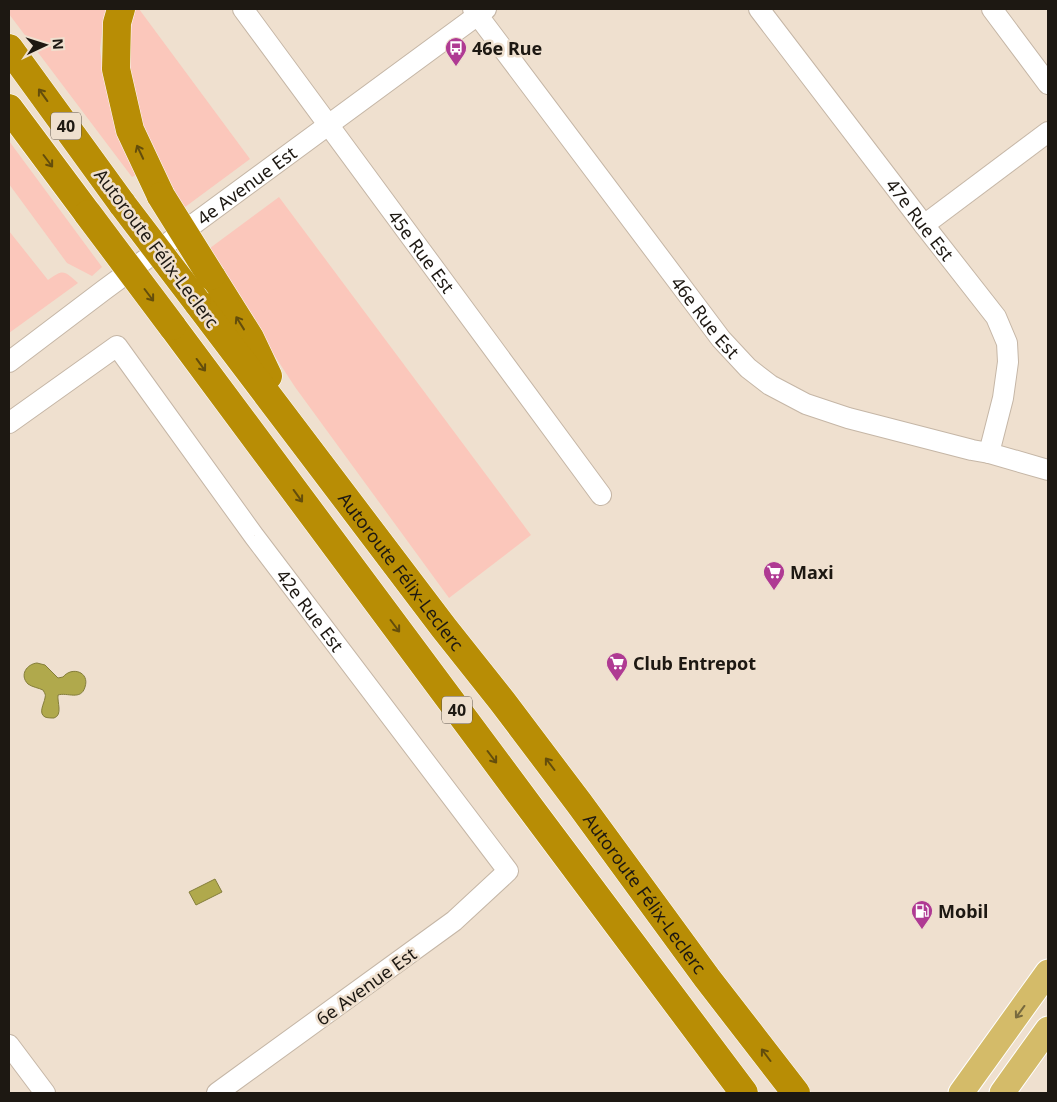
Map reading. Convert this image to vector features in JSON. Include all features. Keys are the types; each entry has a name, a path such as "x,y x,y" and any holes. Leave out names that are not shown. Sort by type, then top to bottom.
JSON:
{"highway":[{"path":"121,9 117,23 116,69 130,130 161,196 250,338 293,429"},
{"name":"Autoroute Félix-Leclerc","path":"9,48 123,205 444,628 580,803 707,978 796,1093"},
{"name":"Autoroute Félix-Leclerc","path":"9,108 744,1093"}],"main road":[{"path":"961,1093 1048,972"},
{"path":"1002,1093 1048,1029"}],"street":[{"name":"45e Rue Est","path":"243,9 601,495"},
{"name":"47e Rue Est","path":"759,9 996,317 1007,343 1008,362 1006,381 989,453"},
{"path":"992,9 1048,84"},
{"name":"4e Avenue Est","path":"9,362 329,125 479,11"},
{"name":"46e Rue Est","path":"479,11 721,339 748,368 770,385 806,404 848,418 989,453 1048,470"},
{"path":"924,225 1048,132"},
{"name":"42e Rue Est","path":"9,423 117,346 254,536 508,871"},
{"name":"6e Avenue Est","path":"218,1093 454,921 508,871"},
{"path":"9,1045 45,1093"}],"shaded area":[{"path":"9,9 107,9 104,17 100,49 102,64 107,87 140,173 132,177 9,14"},
{"path":"130,9 139,9 250,159 181,210 138,123 123,66"},
{"path":"9,141 102,267 92,276 67,263 9,184"},
{"path":"279,197 531,535 449,598 295,387 206,251"},
{"path":"9,231 48,280 63,272 78,283 9,333"},
{"path":"37,663 45,665 58,678 75,671 83,674 85,678 85,687 80,694 58,695 59,711 54,718 45,717 42,713 45,696 43,690 31,686 25,681 25,670 30,665"},
{"path":"215,879 222,892 196,905 189,892"}],"place":[{"name":"46e Rue","path":"456,67"},
{"name":"Maxi","path":"774,591"},
{"name":"Club Entrepot","path":"617,682"},
{"name":"Mobil","path":"922,930"}]}
